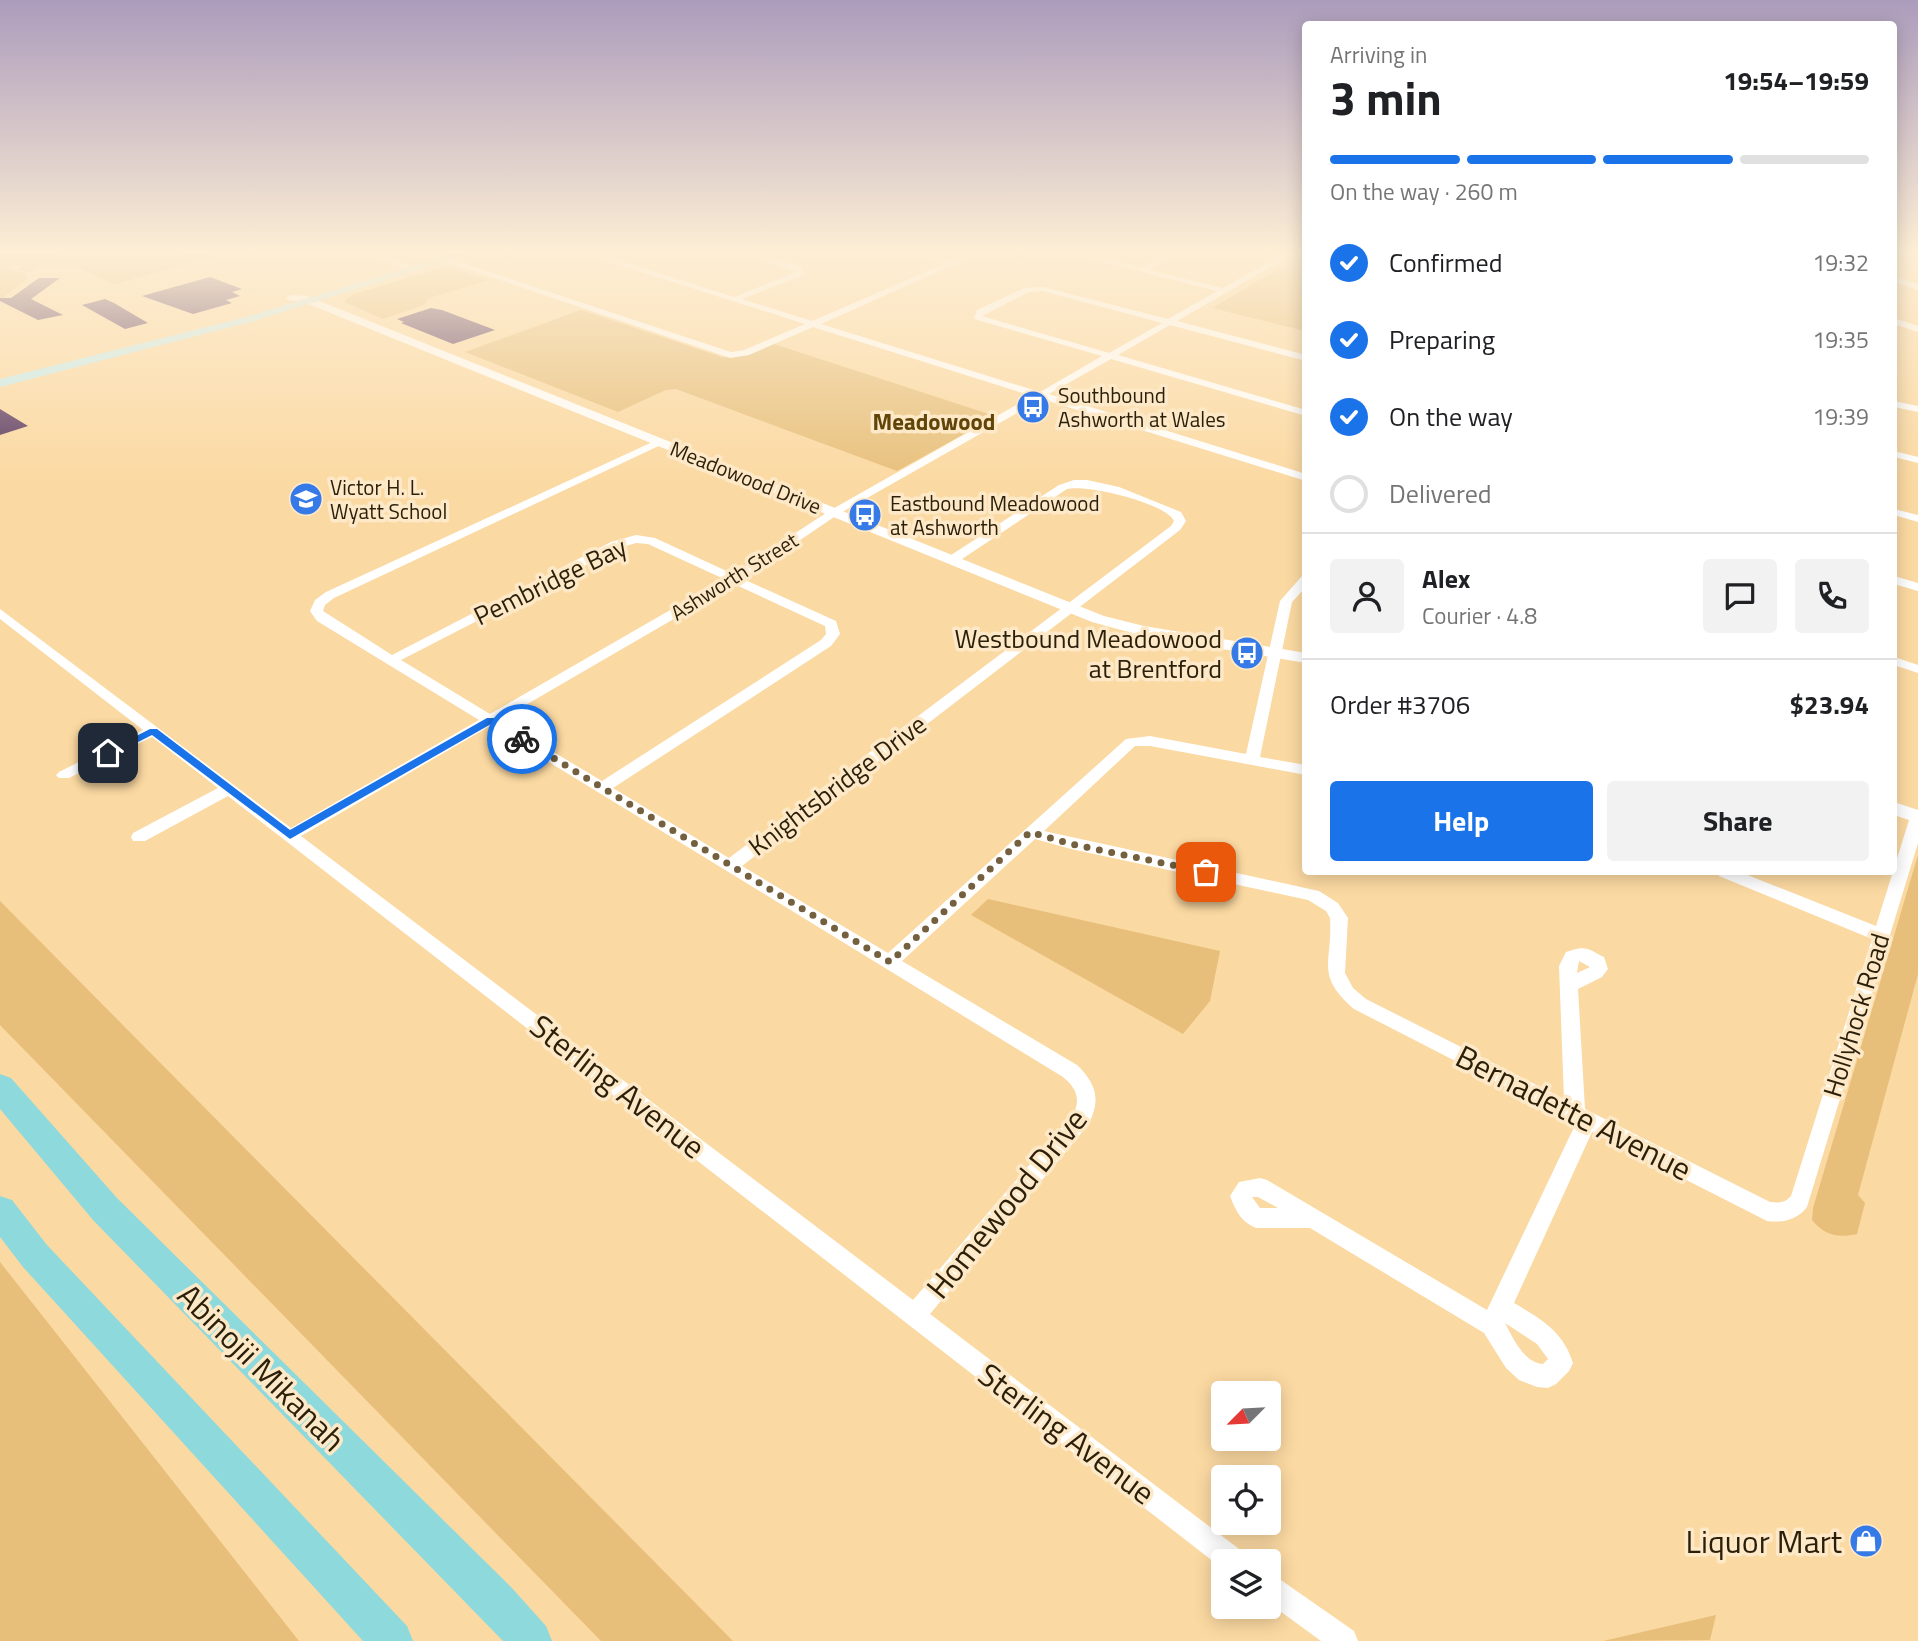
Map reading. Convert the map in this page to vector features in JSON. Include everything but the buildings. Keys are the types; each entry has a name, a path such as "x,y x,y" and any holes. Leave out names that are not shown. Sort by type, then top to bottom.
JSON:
{"main road":[{"path":"0,383 192,331"},
{"path":"0,376 77,361 202,331"},
{"name":"Abinojii Mikanah","path":"0,1087 105,1209 487,1592 531,1641"},
{"path":"0,1211 35,1256 391,1641"}],"street":[{"name":"Meadowood Drive","path":"378,331 1071,608 1143,631 1302,658"},
{"path":"655,331 725,355 746,353 797,331"},
{"path":"833,331 1302,477"},
{"path":"1021,331 1302,412"},
{"name":"Ashworth Street","path":"290,835 734,579 835,512 1155,331"},
{"path":"1202,331 1302,357"},
{"path":"1897,405 1918,409"},
{"name":"Knightsbridge Drive","path":"659,442 330,595 319,603 316,611 322,618 730,866 1176,528 1180,521 1177,514 1093,484 1073,483 952,560"},
{"path":"1897,455 1918,460"},
{"path":"1897,513 1918,519"},
{"name":"Pembridge Bay","path":"391,660 629,540 651,541 828,622 833,628 832,637 603,788"},
{"path":"1897,581 1918,587"},
{"path":"1252,760 1286,601 1302,583"},
{"name":"Sterling Avenue","path":"0,613 1218,1549"},
{"path":"1897,662 1918,669"},
{"path":"64,775 153,731"},
{"path":"890,962 1131,742 1144,740 1302,769"},
{"path":"139,837 229,789"},
{"path":"1897,809 1918,817"},
{"name":"Hollyhock Road","path":"1790,1210 1800,1200 1918,817"},
{"name":"Bernadette Avenue","path":"1030,832 1071,844 1313,895 1324,900 1336,913 1340,926 1336,980 1342,990 1360,1004 1767,1210 1777,1213 1790,1210"},
{"name":"Homewood Drive","path":"730,866 1070,1071 1079,1079 1088,1096 1086,1112 1081,1119 914,1316"},
{"path":"1732,875 1880,935"},
{"path":"1313,1218 1496,1316 1581,1116 1569,986"},
{"path":"1281,1596 1333,1637"}],"shaded area":[{"path":"524,331 643,331 722,357 747,355 774,344 992,415 993,418 897,471 676,389 666,390 618,412 465,352"},
{"path":"1918,855 1918,974 1858,1195 1865,1203 1857,1234 1833,1234 1822,1230 1812,1220 1813,1208"},
{"path":"988,899 1220,951 1210,1001 1183,1034 971,915"},
{"path":"0,901 733,1641 601,1641 0,1025"},
{"path":"0,1262 299,1641 0,1641"},
{"path":"1716,1615 1710,1640 1603,1641"}],"way so far":[{"path":"522,739 890,962 1030,832 1071,844 1206,872"}],"place":[{"name":"Southbound Ashworth at Wales","path":"1033,407"},
{"name":"Victor H. L. Wyatt School","path":"306,499"},
{"name":"Eastbound Meadowood at Ashworth","path":"865,515"},
{"name":"Westbound Meadowood at Brentford","path":"1247,653"},
{"name":"Liquor Mart","path":"1866,1541"}],"district":[{"name":"Meadowood","path":"934,421"}],"route":[{"path":"108,753 153,731 290,835 491,720 522,739"}]}
